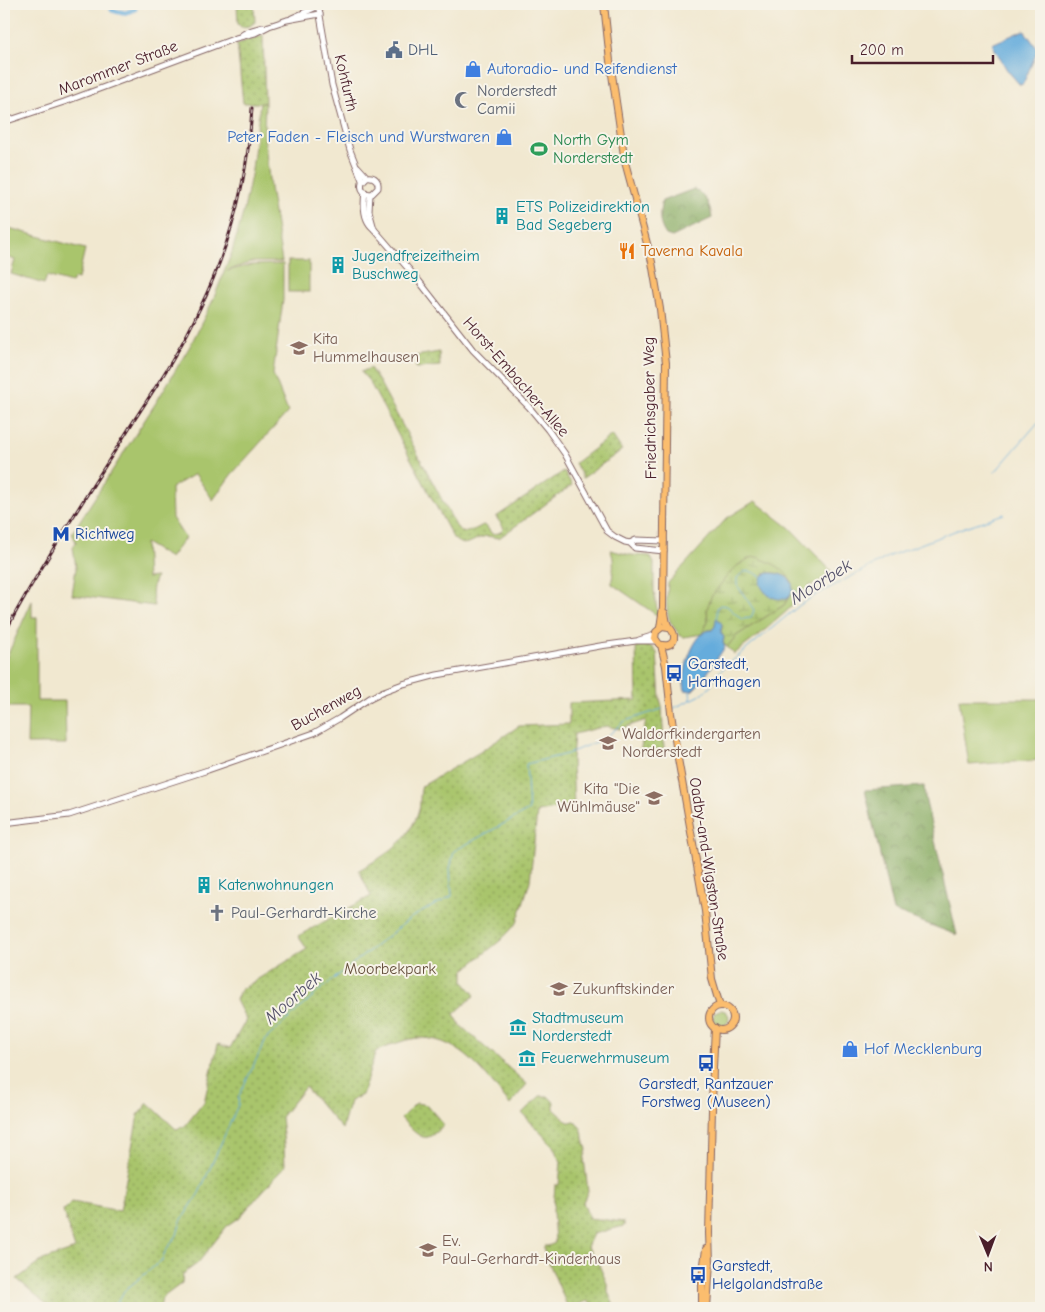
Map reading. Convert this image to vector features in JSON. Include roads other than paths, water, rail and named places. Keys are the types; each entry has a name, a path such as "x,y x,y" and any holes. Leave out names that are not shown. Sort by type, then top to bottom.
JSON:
{"main road":[{"name":"Friedrichsgaber Weg","path":"604,4 610,61 625,162 652,262 666,363 664,607 669,628"},
{"name":"Friedrichsgaber Weg","path":"660,628 664,607"},
{"path":"664,627 669,628 673,632 674,637 673,642 669,645 666,666 657,640 660,628 664,627"},
{"path":"657,640 665,646 669,645"},
{"name":"Oadby-and-Wigston-Straße","path":"666,666 677,753 703,903 718,1007"},
{"name":"Oadby-and-Wigston-Straße","path":"718,1007 723,1007 729,1010 732,1018 730,1026 726,1029 718,1029 710,1023 710,1012 718,1007"},
{"name":"Oadby-and-Wigston-Straße","path":"707,1308 710,1256 713,1068 718,1029"},
{"name":"Oadby-and-Wigston-Straße","path":"702,1308 702,1279 709,1233"}],"street":[{"name":"Kohfurth","path":"318,5 332,85 350,150 365,179 374,178 378,184 376,191 367,193"},
{"name":"Marommer Straße","path":"287,20 318,5"},
{"name":"Marommer Straße","path":"4,122 64,102 241,36 255,33 269,26 287,20 320,14"},
{"path":"365,179 361,186 367,193"},
{"name":"Horst-Embacher-Allee","path":"367,193 364,201 365,214 369,225 419,281 473,350 536,414 565,454 607,531 619,540 630,543 635,548 664,551"},
{"path":"630,543 636,540 664,541"},
{"name":"Buchenweg","path":"4,822 68,815 208,770 314,733 370,698 384,691 420,679 546,655 636,641 657,640"}],"water":[{"path":"1024,30 1037,48 1037,52 1023,84 1020,85 1007,70 992,44"},
{"path":"770,573 786,576 791,581 792,591 788,598 774,598 764,590 760,584 761,579 764,575"},
{"path":"717,618 722,624 721,633 724,637 723,643 725,647 702,681 692,691 685,690 685,674 694,644 705,632 712,630"}],"waterway":[{"path":"106,4 112,10 119,12"},
{"path":"121,12 125,13 135,9"},
{"name":"Moorbek","path":"995,472 1041,419"},
{"name":"Moorbek","path":"674,708 701,695 711,686 719,672 800,605 816,595 892,555 1004,514"},
{"path":"717,618 717,608 720,605 727,606 741,619 751,618 754,610 737,585 737,578 746,571 762,577"},
{"path":"792,591 816,595"},
{"path":"690,692 691,699"},
{"name":"Moorbek","path":"110,1308 118,1302 124,1291 162,1260 165,1252 177,1235 181,1221 199,1193 238,1105 239,1096 266,1039 321,989 412,917 452,896 450,869 454,851 529,810 526,764 567,754 605,738 625,721 662,709"}],"railway":[{"path":"4,635 25,595 59,539 169,366 200,308 229,236 236,211 246,160 252,108"}],"place":[{"name":"DHL","path":"394,50"},
{"name":"Autoradio- und Reifendienst","path":"473,69"},
{"name":"Norderstedt Camii","path":"463,100"},
{"name":"Peter Faden - Fleisch und Wurstwaren","path":"504,137"},
{"name":"North Gym Norderstedt","path":"539,149"},
{"name":"ETS Polizeidirektion Bad Segeberg","path":"502,216"},
{"name":"Taverna Kavala","path":"627,251"},
{"name":"Jugendfreizeitheim Buschweg","path":"338,265"},
{"name":"Kita Hummelhausen","path":"299,348"},
{"name":"Richtweg","path":"61,534"},
{"name":"Garstedt, Harthagen","path":"674,673"},
{"name":"Waldorfkindergarten Norderstedt","path":"608,743"},
{"name":"Kita \"Die Wühlmäuse\"","path":"654,798"},
{"name":"Katenwohnungen","path":"204,885"},
{"name":"Paul-Gerhardt-Kirche","path":"217,913"},
{"name":"Zukunftskinder","path":"559,989"},
{"name":"Stadtmuseum Norderstedt","path":"518,1027"},
{"name":"Hof Mecklenburg","path":"850,1049"},
{"name":"Feuerwehrmuseum","path":"527,1058"},
{"name":"Garstedt, Rantzauer Forstweg (Museen)","path":"706,1063"},
{"name":"Ev. Paul-Gerhardt-Kinderhaus","path":"428,1250"},
{"name":"Garstedt, Helgolandstraße","path":"698,1275"}],"park label":[{"name":"Moorbekpark","path":"390,969"}]}
